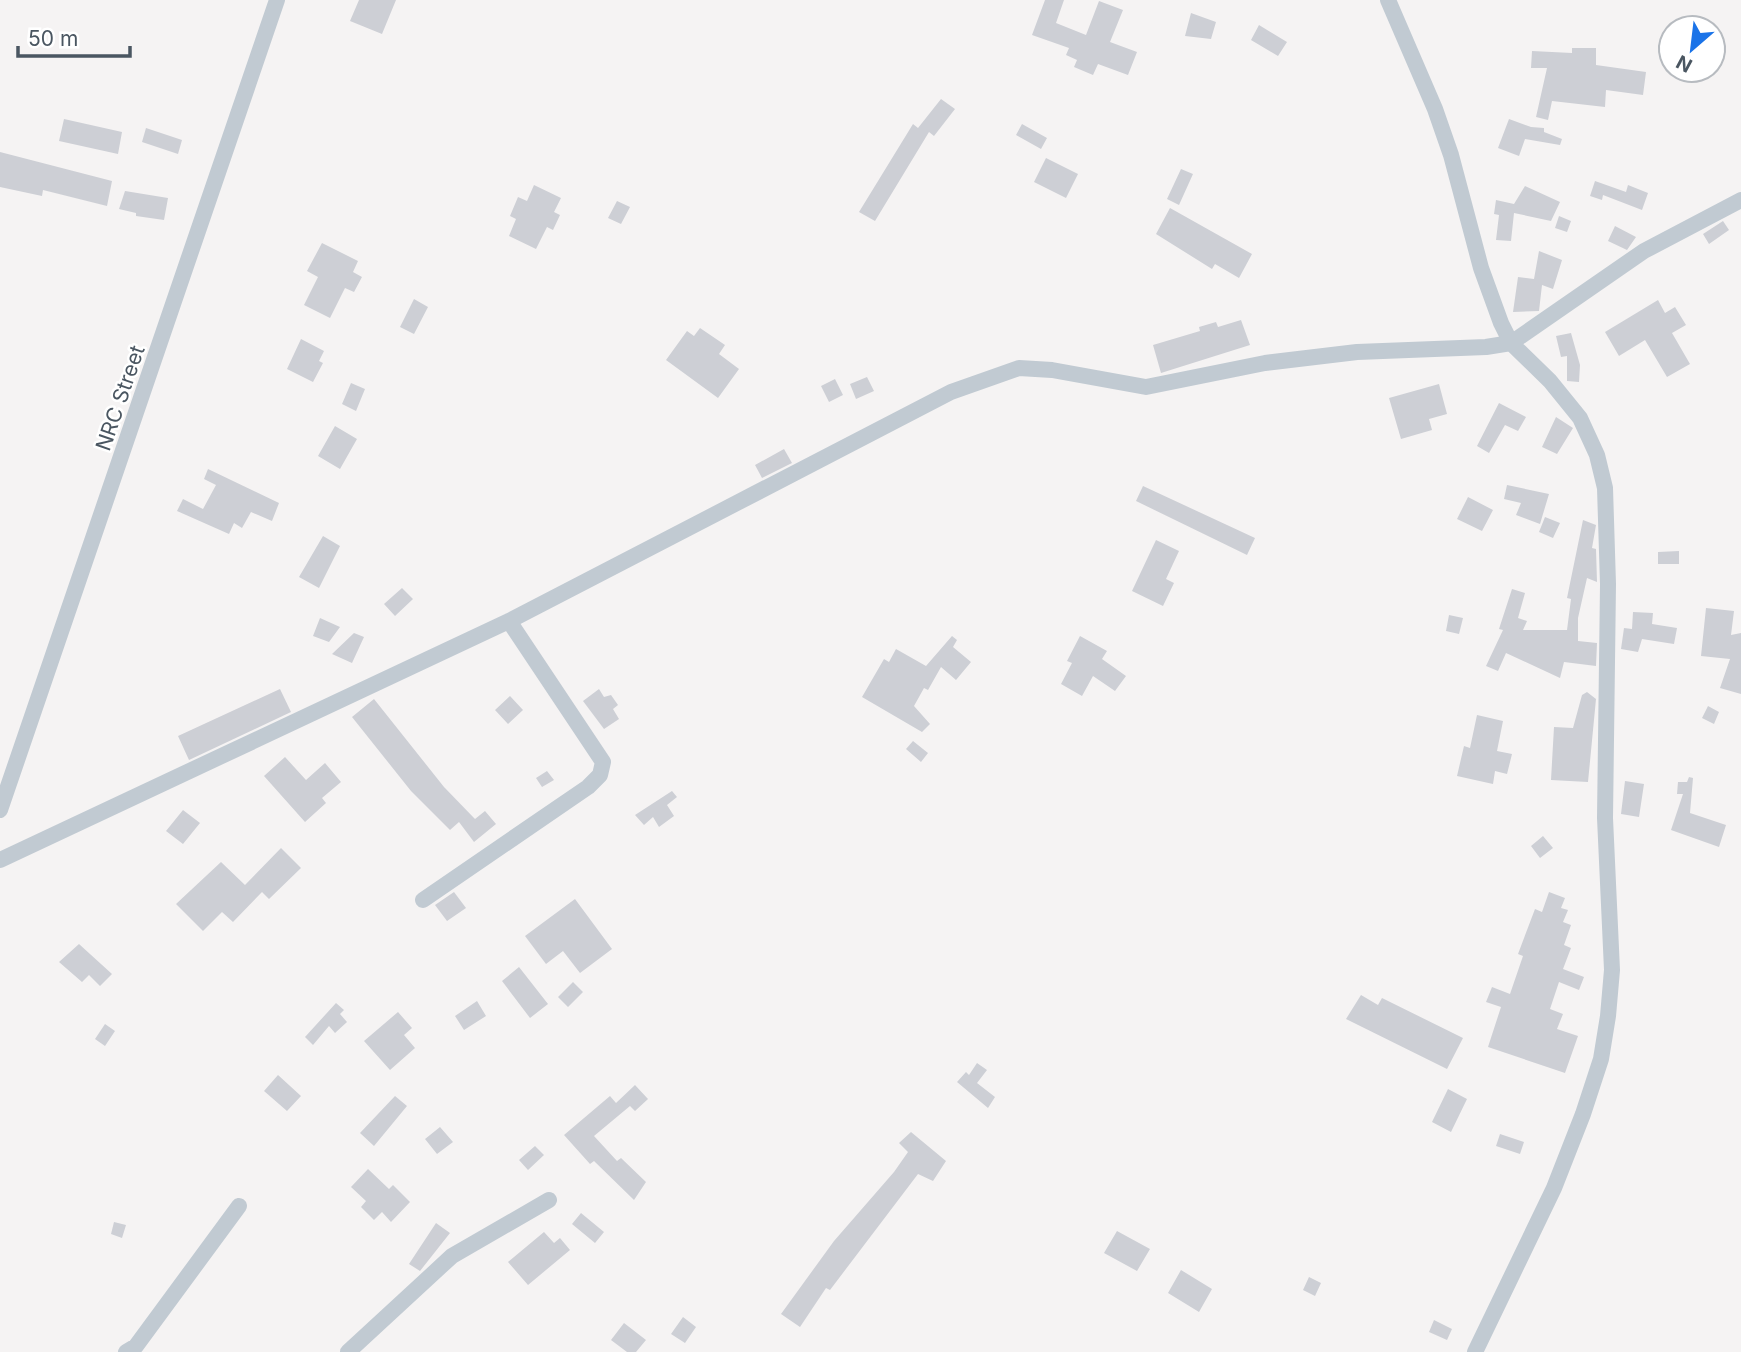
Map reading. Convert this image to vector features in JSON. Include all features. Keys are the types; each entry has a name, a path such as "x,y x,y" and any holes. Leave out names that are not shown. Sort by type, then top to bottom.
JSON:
{"street":[{"name":"NRC Street","path":"0,810 277,0"},
{"path":"1388,0 1435,109 1462,190 1481,268 1511,343 1550,381 1580,418 1603,472 1608,584 1605,818 1612,970 1601,1059 1554,1188 1475,1352"},
{"path":"0,860 509,621 951,392 1018,369 1052,370 1146,387 1265,363 1357,352 1486,348 1511,343 1644,251 1741,200"},
{"path":"423,900 588,787 600,775 603,762 509,621"},
{"path":"348,1352 452,1256 548,1200"},
{"path":"126,1352 136,1346 239,1206"}],"building":[{"path":"359,0 396,0 382,34 350,21"},
{"path":"1045,0 1064,0 1056,23 1086,35 1099,1 1123,10 1110,42 1137,52 1128,75 1098,64 1093,75 1074,67 1077,60 1066,55 1069,48 1032,35"},
{"path":"1191,13 1216,22 1211,39 1185,36"},
{"path":"1259,25 1287,42 1278,56 1251,40"},
{"path":"1572,48 1596,48 1596,65 1646,72 1643,95 1606,90 1605,107 1552,101 1548,120 1536,117 1547,68 1531,68 1532,51 1572,53"},
{"path":"941,99 955,109 934,136 929,132 875,221 859,212 913,124 918,128"},
{"path":"64,119 122,132 118,154 59,141"},
{"path":"1509,119 1531,127 1544,128 1544,132 1562,139 1560,145 1525,139 1519,156 1498,148"},
{"path":"1022,124 1047,138 1041,149 1016,135"},
{"path":"146,128 182,140 178,154 142,142"},
{"path":"0,152 112,181 107,206 43,190 42,196 0,187"},
{"path":"1046,158 1078,174 1066,198 1034,182"},
{"path":"1181,169 1193,174 1179,205 1167,199"},
{"path":"1595,181 1626,192 1628,185 1648,193 1642,210 1603,195 1602,200 1590,196"},
{"path":"534,185 561,198 554,212 560,215 553,230 547,227 536,249 509,236 516,219 510,216 518,197 527,201"},
{"path":"1525,186 1560,202 1551,221 1514,213 1511,241 1496,240 1499,215 1494,214 1496,200 1514,204"},
{"path":"125,191 168,198 164,220 136,216 136,213 119,209"},
{"path":"617,201 630,207 621,224 608,218"},
{"path":"1170,208 1252,254 1239,278 1215,264 1212,269 1156,234"},
{"path":"1559,216 1571,221 1567,232 1555,228"},
{"path":"1723,221 1729,230 1709,244 1703,234"},
{"path":"1615,226 1636,237 1627,250 1608,241"},
{"path":"322,243 358,261 353,272 362,277 354,292 345,288 330,318 304,305 318,277 307,271"},
{"path":"1539,251 1562,260 1553,289 1542,285 1539,311 1513,312 1518,277 1534,279"},
{"path":"414,299 428,307 414,334 400,327"},
{"path":"1658,300 1665,313 1675,307 1686,325 1672,333 1690,364 1667,377 1645,340 1619,356 1605,332"},
{"path":"1241,320 1250,345 1161,373 1153,345 1200,331 1199,327 1216,322 1218,327"},
{"path":"700,328 725,345 719,354 739,369 718,398 666,360 687,331 694,336"},
{"path":"1571,333 1580,365 1579,382 1567,381 1567,356 1561,357 1556,336"},
{"path":"301,339 324,351 319,361 323,363 313,382 287,369"},
{"path":"867,377 874,391 856,399 850,384"},
{"path":"835,379 843,395 829,402 821,386"},
{"path":"351,383 365,389 356,411 342,404"},
{"path":"1439,384 1447,414 1429,419 1432,430 1401,439 1389,398"},
{"path":"1499,403 1526,417 1518,431 1505,425 1489,453 1477,446"},
{"path":"1556,417 1573,428 1557,454 1542,447"},
{"path":"335,426 357,439 340,469 318,456"},
{"path":"784,449 792,463 762,478 755,465"},
{"path":"208,469 279,503 272,521 251,512 242,528 234,523 229,534 177,511 183,499 203,509 216,485 204,479"},
{"path":"1507,485 1549,494 1540,524 1516,515 1521,503 1504,499"},
{"path":"1143,486 1255,538 1247,555 1136,501"},
{"path":"1468,497 1493,510 1482,531 1457,519"},
{"path":"1545,517 1560,523 1553,538 1539,532"},
{"path":"1583,520 1596,525 1592,548 1596,549 1597,582 1587,578 1578,618 1578,641 1597,643 1596,666 1564,662 1560,678 1506,653 1498,671 1486,666 1503,630 1499,629 1512,589 1525,593 1518,618 1527,621 1523,630 1567,630 1571,599 1567,598"},
{"path":"323,536 340,546 319,588 299,577"},
{"path":"1156,540 1179,551 1166,579 1174,583 1163,606 1132,591"},
{"path":"1679,551 1679,564 1658,564 1658,552"},
{"path":"402,588 413,599 395,616 384,604"},
{"path":"1706,608 1734,611 1731,635 1741,633 1741,694 1720,688 1730,659 1701,656"},
{"path":"1633,612 1653,613 1652,624 1677,628 1674,644 1642,639 1638,652 1621,649 1624,628 1632,629"},
{"path":"1449,615 1463,618 1459,634 1446,631"},
{"path":"320,618 340,627 329,642 313,636"},
{"path":"354,633 364,637 352,663 332,654"},
{"path":"952,636 957,640 953,647 971,662 956,680 941,667 928,690 924,688 914,706 930,724 922,732 862,697 884,659 889,662 896,649 926,666"},
{"path":"1080,636 1107,651 1102,659 1126,676 1115,691 1093,676 1082,696 1061,684 1072,663 1067,661"},
{"path":"280,689 291,712 189,760 178,736"},
{"path":"599,689 604,697 611,695 618,705 613,709 619,719 604,729 583,701"},
{"path":"1587,692 1596,699 1588,782 1551,780 1554,727 1573,728 1582,695"},
{"path":"510,696 523,710 508,724 495,710"},
{"path":"374,699 444,787 475,819 485,811 496,824 474,842 459,822 450,830 411,791 352,717"},
{"path":"1708,706 1719,712 1714,724 1702,718"},
{"path":"1477,715 1503,721 1497,751 1512,754 1507,774 1495,771 1493,784 1457,776 1464,746 1470,748"},
{"path":"913,741 928,753 921,762 906,749"},
{"path":"285,757 306,780 325,763 341,782 322,798 326,803 305,822 264,776"},
{"path":"547,771 554,780 542,787 536,778"},
{"path":"1689,777 1693,778 1690,813 1726,825 1719,847 1671,830 1683,794 1677,794 1678,782 1687,782"},
{"path":"1625,781 1644,784 1639,817 1621,814"},
{"path":"672,791 677,797 667,805 674,816 659,827 653,817 644,825 635,815"},
{"path":"183,810 200,823 183,844 166,831"},
{"path":"1543,836 1553,848 1540,858 1531,846"},
{"path":"281,848 301,868 269,899 262,892 233,922 222,912 203,931 176,904 221,862 245,885"},
{"path":"454,892 466,908 447,921 435,905"},
{"path":"1549,892 1565,898 1561,908 1568,910 1563,922 1571,925 1564,945 1571,948 1563,969 1584,977 1579,990 1559,982 1550,1009 1563,1014 1557,1029 1578,1036 1565,1073 1488,1047 1501,1007 1486,1002 1492,987 1510,994 1523,956 1518,954 1535,909 1542,912"},
{"path":"575,899 612,949 580,973 563,951 546,964 525,936"},
{"path":"79,944 112,974 100,986 89,975 82,982 59,962"},
{"path":"519,967 548,1004 530,1018 502,981"},
{"path":"573,982 583,992 568,1007 558,997"},
{"path":"1361,995 1378,1005 1382,998 1463,1038 1447,1069 1346,1019"},
{"path":"477,1001 486,1016 464,1030 455,1016"},
{"path":"336,1003 344,1010 340,1014 347,1022 335,1033 329,1026 313,1045 305,1037"},
{"path":"398,1012 412,1028 404,1035 415,1048 390,1070 364,1041"},
{"path":"105,1024 115,1031 105,1046 95,1039"},
{"path":"977,1063 987,1070 977,1083 995,1097 988,1108 957,1082 966,1072 969,1075"},
{"path":"278,1075 301,1096 287,1111 264,1091"},
{"path":"635,1085 648,1099 635,1111 630,1106 594,1136 617,1161 621,1158 646,1182 634,1200 594,1161 590,1164 564,1135 610,1096 616,1103"},
{"path":"1448,1089 1467,1099 1451,1132 1432,1122"},
{"path":"395,1096 407,1106 374,1146 360,1133"},
{"path":"440,1127 453,1142 437,1154 425,1139"},
{"path":"911,1132 946,1161 933,1181 918,1174 830,1290 826,1288 800,1327 781,1314 834,1241 894,1172 908,1152 899,1143"},
{"path":"1500,1134 1524,1142 1520,1154 1496,1146"},
{"path":"535,1146 544,1155 528,1170 519,1160"},
{"path":"368,1169 389,1189 393,1185 410,1202 391,1222 382,1212 374,1220 361,1207 366,1201 351,1187"},
{"path":"581,1213 604,1232 595,1243 572,1224"},
{"path":"114,1222 126,1225 122,1238 111,1234"},
{"path":"436,1223 450,1233 420,1271 409,1264"},
{"path":"1117,1231 1150,1249 1137,1271 1104,1253"},
{"path":"544,1232 554,1243 560,1238 570,1250 528,1285 508,1262"},
{"path":"1181,1270 1212,1289 1199,1312 1168,1293"},
{"path":"1309,1277 1321,1283 1315,1296 1303,1290"},
{"path":"683,1317 696,1327 685,1343 671,1334"},
{"path":"1434,1320 1452,1329 1447,1340 1429,1332"},
{"path":"624,1323 646,1340 636,1352 627,1352 611,1340"}]}
